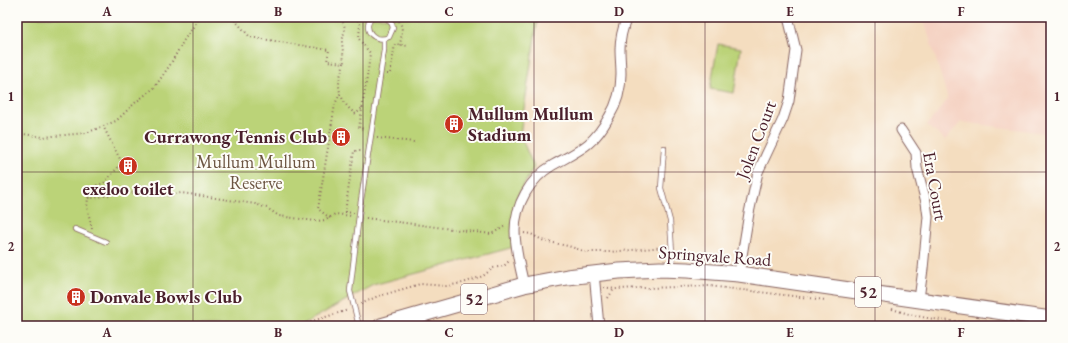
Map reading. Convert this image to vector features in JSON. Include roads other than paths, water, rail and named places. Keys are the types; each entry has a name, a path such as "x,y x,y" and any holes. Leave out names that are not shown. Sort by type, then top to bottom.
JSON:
{"main road":[{"name":"Springvale Road","path":"381,326 524,285 594,279 673,269 738,274 1051,319"}],"street":[{"path":"524,285 516,246 515,231 515,222 520,203 530,186 546,169 582,150 598,135 610,116 616,104 621,83 620,42 627,17"},
{"name":"Jolen Court","path":"738,274 758,172 783,119 789,101 796,50 788,17"},
{"name":"Era Court","path":"901,130 916,153 917,168 926,202 928,217 919,299"},
{"path":"594,279 599,326"}],"lane":[{"path":"370,17 368,22 369,30 378,40 384,40 389,37 394,28 386,17"},
{"path":"359,326 350,292 368,137 384,50 384,40"},
{"path":"664,148 661,188 670,221 673,269"},
{"path":"76,230 106,242"}],"place":[{"name":"Mullum Mullum Stadium","path":"454,124"},
{"name":"Currawong Tennis Club","path":"341,137"},
{"name":"exeloo toilet","path":"128,166"},
{"name":"Donvale Bowls Club","path":"76,297"}],"park label":[{"name":"Mullum Mullum Reserve","path":"256,172"}]}
